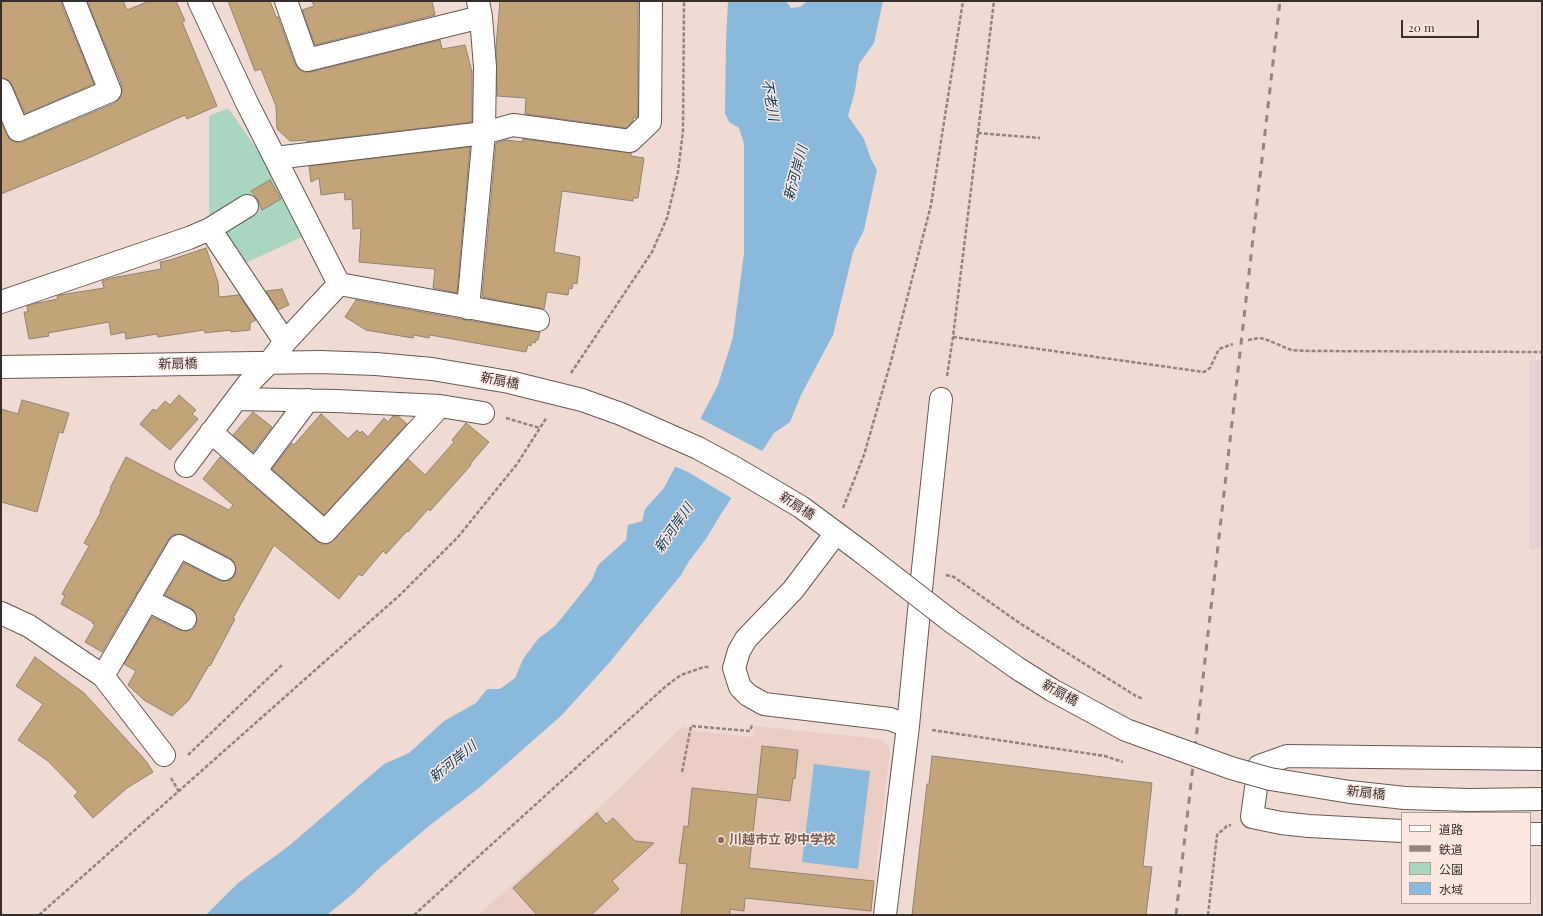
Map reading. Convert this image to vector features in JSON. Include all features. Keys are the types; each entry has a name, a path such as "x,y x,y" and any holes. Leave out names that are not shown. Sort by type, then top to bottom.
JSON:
{"street":[{"path":"1,90 18,130 110,90 74,1"},
{"path":"199,1 247,103 339,284"},
{"path":"286,1 307,60 480,9 485,67 484,133 468,308"},
{"path":"275,158 484,133 513,125 630,141 650,122 651,1"},
{"path":"1,302 210,230 247,206"},
{"path":"210,230 285,342"},
{"path":"339,284 538,320"},
{"path":"186,466 247,385 269,363 285,342 339,284"},
{"name":"新扇橋","path":"1,367 320,362 376,364 432,369 509,382 582,400 621,414 698,448 735,468 801,508 838,523 863,553 952,622 1017,668 1052,690 1126,730 1155,742 1230,768 1270,779 1309,786 1405,798 1469,800 1542,799"},
{"path":"237,399 308,400 440,406 493,415"},
{"path":"885,915 908,726 941,399"},
{"path":"255,471 308,400"},
{"path":"211,432 325,532 440,406"},
{"path":"838,523 793,590 746,639 739,651 734,668 740,687 748,695 764,704 890,720 908,726"},
{"path":"103,676 179,546 224,569"},
{"path":"147,600 185,619"},
{"path":"1,613 30,626 103,676 164,755"},
{"path":"1401,831 1309,826 1281,823 1252,817 1259,766 1287,756 1542,759"},
{"path":"1531,834 1542,834"}],"path":[{"path":"560,394 574,368 652,252 667,218 678,172 683,131 684,1"},
{"path":"838,523 864,455 891,361 931,205 963,1"},
{"path":"941,399 946,384 953,337 994,1"},
{"path":"978,133 1040,138"},
{"path":"953,337 1204,372 1210,368 1219,349 1233,344"},
{"path":"1248,340 1260,338 1291,350 1308,351 1542,352"},
{"path":"39,915 401,594 458,537 517,464 540,428 493,415"},
{"path":"923,569 954,577 1021,624 1143,700"},
{"path":"164,755 180,763 282,665"},
{"path":"414,915 666,686 681,675 704,667 714,668"},
{"path":"682,772 691,726 750,731 753,721"},
{"path":"908,726 1105,756 1123,762"},
{"path":"1208,915 1217,835 1227,826 1252,817"}],"shaded area":[{"path":"1529,360 1542,360 1542,549 1529,549"},
{"name":"川越市立 砂中学校","path":"683,726 690,730 752,737 755,726 882,739 890,749 871,915 478,915 606,801"}],"green space":[{"path":"228,108 276,176 306,235 241,265 209,219 209,116"}],"water":[{"path":"728,1 786,1 791,8 800,7 807,1 883,1 874,43 859,64 855,91 848,116 864,139 871,159 877,170 864,230 853,252 833,335 801,395 790,422 774,433 681,575 609,663 562,715 479,788 430,825 327,915 206,915 238,883 290,845 384,764 409,753 444,721 476,703 487,689 500,689 515,678 523,659 538,639 556,625 592,580 598,565 626,540 628,525 642,521 645,509 664,488 718,385 733,337 744,253 744,144 739,128 729,122 725,113"},
{"path":"814,764 870,771 858,869 802,862"}],"pier":[{"path":"699,418 764,452 733,499 688,472 674,466"}],"building":[{"path":"1,1 62,1 62,6 94,84 25,114 12,85 8,80 1,78"},
{"path":"87,1 123,1 127,10 150,1 176,1 185,21 182,22 217,106 187,119 185,115 86,159 1,194 1,122 10,140 22,142 115,103 120,98 122,86"},
{"path":"228,1 270,1 276,17 278,17 295,64 304,72 310,72 440,40 442,49 465,45 472,72 472,122 307,142 307,140 290,141 277,129 276,106 261,69 255,71"},
{"path":"312,1 432,1 435,15 315,45 302,10 314,6"},
{"path":"500,1 638,1 638,117 633,118 633,121 626,128 525,114 526,98 497,96 496,47"},
{"path":"523,139 631,153 631,156 644,158 638,198 633,198 633,201 562,191 554,252 580,257 577,284 573,283 572,289 569,288 568,295 547,292 544,309 482,297 496,143 506,140 523,142"},
{"path":"470,147 457,293 433,288 435,269 359,262 361,228 353,229 352,199 345,200 344,192 321,195 319,178 311,182 309,166"},
{"path":"270,180 281,199 262,210 258,200 251,191"},
{"path":"206,248 218,282 219,297 239,295 256,320 250,323 250,330 231,332 231,330 205,333 204,330 158,337 157,334 126,339 125,332 111,335 109,322 48,333 49,336 29,339 24,312 28,312 27,306 58,299 57,296 60,295 104,288 102,281 161,269 160,262"},
{"path":"282,289 289,305 278,310 266,291"},
{"path":"356,300 540,332 538,340 536,340 535,343 532,342 531,346 528,345 526,352 430,335 429,338 414,335 413,338 366,330 345,317"},
{"path":"179,395 196,410 192,414 198,419 170,450 140,424 153,409 156,411 165,401 170,405"},
{"path":"22,400 69,413 63,433 59,432 37,512 1,502 1,409 18,414"},
{"path":"253,412 272,427 253,452 233,435"},
{"path":"321,414 348,439 357,430 360,433 362,431 368,437 384,418 388,422 393,416 398,416 407,424 324,515 272,469 292,443 294,445"},
{"path":"466,423 489,442 470,464 471,465 430,511 428,509 386,554 383,551 362,576 359,574 339,599 274,545 233,618 235,619 210,666 209,665 189,700 172,716 144,700 128,685 136,671 124,664 152,617 179,630 192,630 196,625 197,619 195,612 191,608 165,595 184,563 218,580 224,581 230,580 235,575 236,569 234,562 230,558 185,535 172,535 102,652 85,642 95,625 92,623 93,622 61,604 65,596 62,594 89,546 84,543 101,512 100,511 111,489 110,488 126,457 229,510 233,505 203,479 220,457 317,541 322,544 328,544 334,540 408,459 425,475 454,442 452,440"},
{"path":"35,657 84,693 146,761 153,772 127,788 93,818 74,796 78,792 48,761 18,740 43,704 16,686"},
{"path":"762,746 798,750 795,779 793,778 790,801 757,797 749,868 874,881 871,911 745,898 744,911 730,909 730,915 681,915 687,864 679,863 684,826 688,827 692,788 757,795"},
{"path":"932,756 1152,783 1143,866 1152,867 1146,915 912,915 927,784 929,784"},
{"path":"597,813 606,824 613,818 635,841 654,843 612,881 619,889 591,915 537,915 513,888"}],"railway":[{"path":"1176,915 1280,1"}],"place":[{"name":"川越市立 砂中学校","path":"721,840"}],"water label":[{"name":"不老川","path":"770,100"},
{"name":"新河岸川","path":"796,173"},
{"name":"新河岸川","path":"674,528"},
{"name":"新河岸川","path":"453,762"}]}
